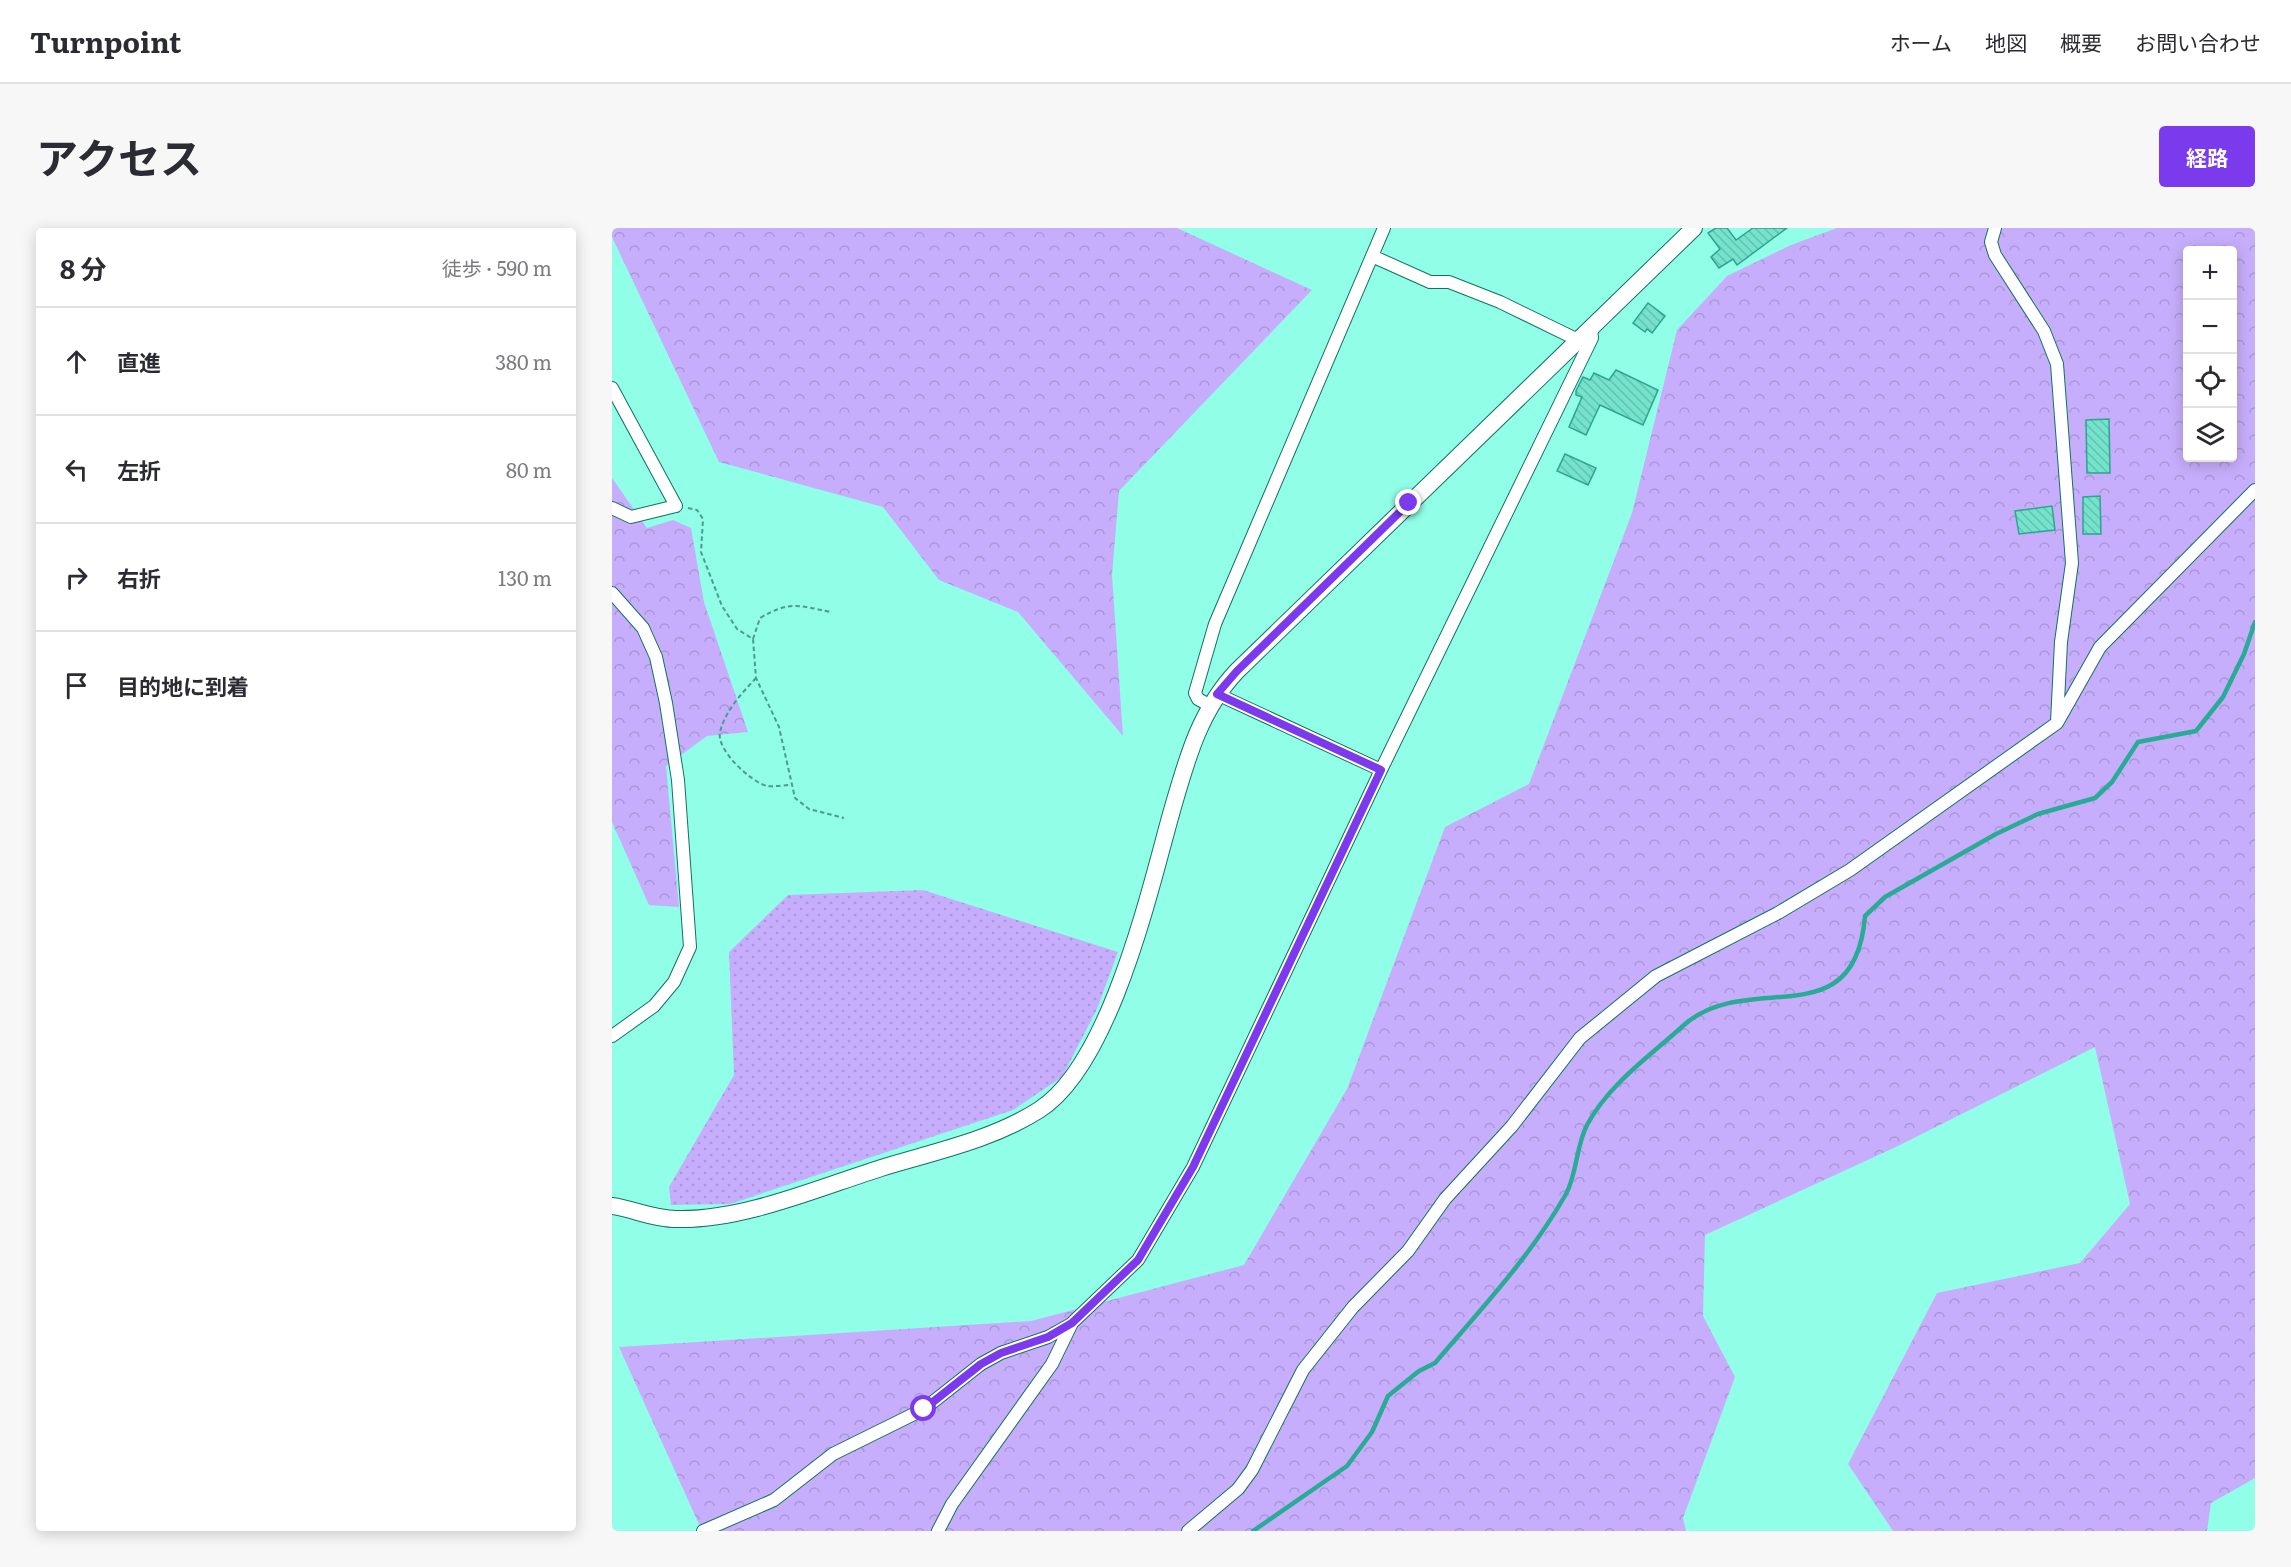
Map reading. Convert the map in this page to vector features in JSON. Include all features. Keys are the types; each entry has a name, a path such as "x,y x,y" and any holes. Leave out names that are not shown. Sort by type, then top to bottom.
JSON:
{"street":[{"path":"1381,770 1213,700 1198,699 1195,693 1215,624 1384,228"},
{"path":"612,1206 675,1219 711,1218 759,1207 985,1136 1040,1109 1056,1096 1085,1056 1113,1003 1186,762 1213,700 1253,655 1694,228"},
{"path":"1995,228 1991,242 1995,255 2044,331 2057,364 2072,563 2061,642 2057,723"},
{"path":"1372,256 1430,282 1449,282 1500,302 1578,340"},
{"path":"703,1531 774,1500 833,1454 924,1409 981,1364 1001,1353 1048,1337 1072,1323 1138,1260 1193,1167 1381,770 1592,338 1591,329"},
{"path":"612,388 676,506 631,517 612,508"},
{"path":"1188,1531 1238,1489 1251,1470 1303,1370 1353,1307 1408,1251 1444,1199 1512,1126 1580,1038 1656,976 1778,913 1850,870 2057,723 2100,647 2255,490"},
{"path":"612,593 643,628 656,657 678,780 690,947 674,982 654,1005 612,1036"},
{"path":"938,1531 952,1504 1052,1364 1072,1323"}],"path":[{"path":"676,506 697,510 703,519 701,552 722,606 737,629 753,639"},
{"path":"830,612 804,606 780,606 760,618 753,639 756,678 779,728 795,798 809,810 844,818"},
{"path":"756,678 736,700 732,708 720,734 722,749 744,771 766,786 792,785"}],"green space":[{"path":"612,228 1177,228 1312,290 1119,491 1112,575 1123,736 1018,612 939,580 883,507 719,462 612,237"},
{"path":"1837,228 2255,228 2255,1478 2211,1503 2207,1531 1893,1531 1848,1464 1937,1293 2080,1263 2130,1204 2095,1047 1898,1146 1705,1235 1703,1316 1735,1377 1683,1518 1686,1531 702,1531 619,1347 1031,1321 1244,1265 1347,1089 1445,827 1529,784 1632,513 1677,330 1727,276 1791,245"},
{"path":"612,478 647,528 673,520 691,528 704,602 748,732 707,736 666,766 679,907 649,905 612,822"},
{"path":"923,890 1118,952 1097,1009 1062,1077 1013,1110 730,1204 671,1205 669,1187 734,1075 729,952 788,895"}],"building":[{"path":"1716,228 1727,228 1736,240 1753,228 1787,228 1737,265 1733,259 1719,268 1711,257 1720,249 1708,233"},
{"path":"1648,303 1665,316 1652,333 1647,329 1645,332 1633,323"},
{"path":"1616,370 1658,390 1643,425 1600,405 1586,435 1569,427 1582,397 1576,395 1576,391 1583,377 1590,380 1594,373 1609,380"},
{"path":"2109,419 2110,473 2087,473 2086,420"},
{"path":"1565,454 1596,468 1588,485 1557,471"},
{"path":"2100,496 2101,534 2083,534 2083,497"},
{"path":"2052,506 2055,530 2019,534 2015,511"}],"waterway":[{"path":"1253,1531 1347,1466 1372,1432 1388,1396 1419,1371 1435,1363 1505,1282 1537,1239 1566,1194 1587,1125 1607,1096 1631,1071 1684,1025 1710,1009 1738,1001 1795,996 1820,990 1842,977 1857,954 1865,916 1885,897 1996,834 2038,814 2095,798 2112,782 2138,742 2196,731 2223,697 2244,654 2255,622"}],"route":[{"path":"924,1409 981,1364 1001,1353 1048,1337 1072,1323 1138,1260 1193,1167 1381,770 1217,694 1237,671 1409,503"}]}
